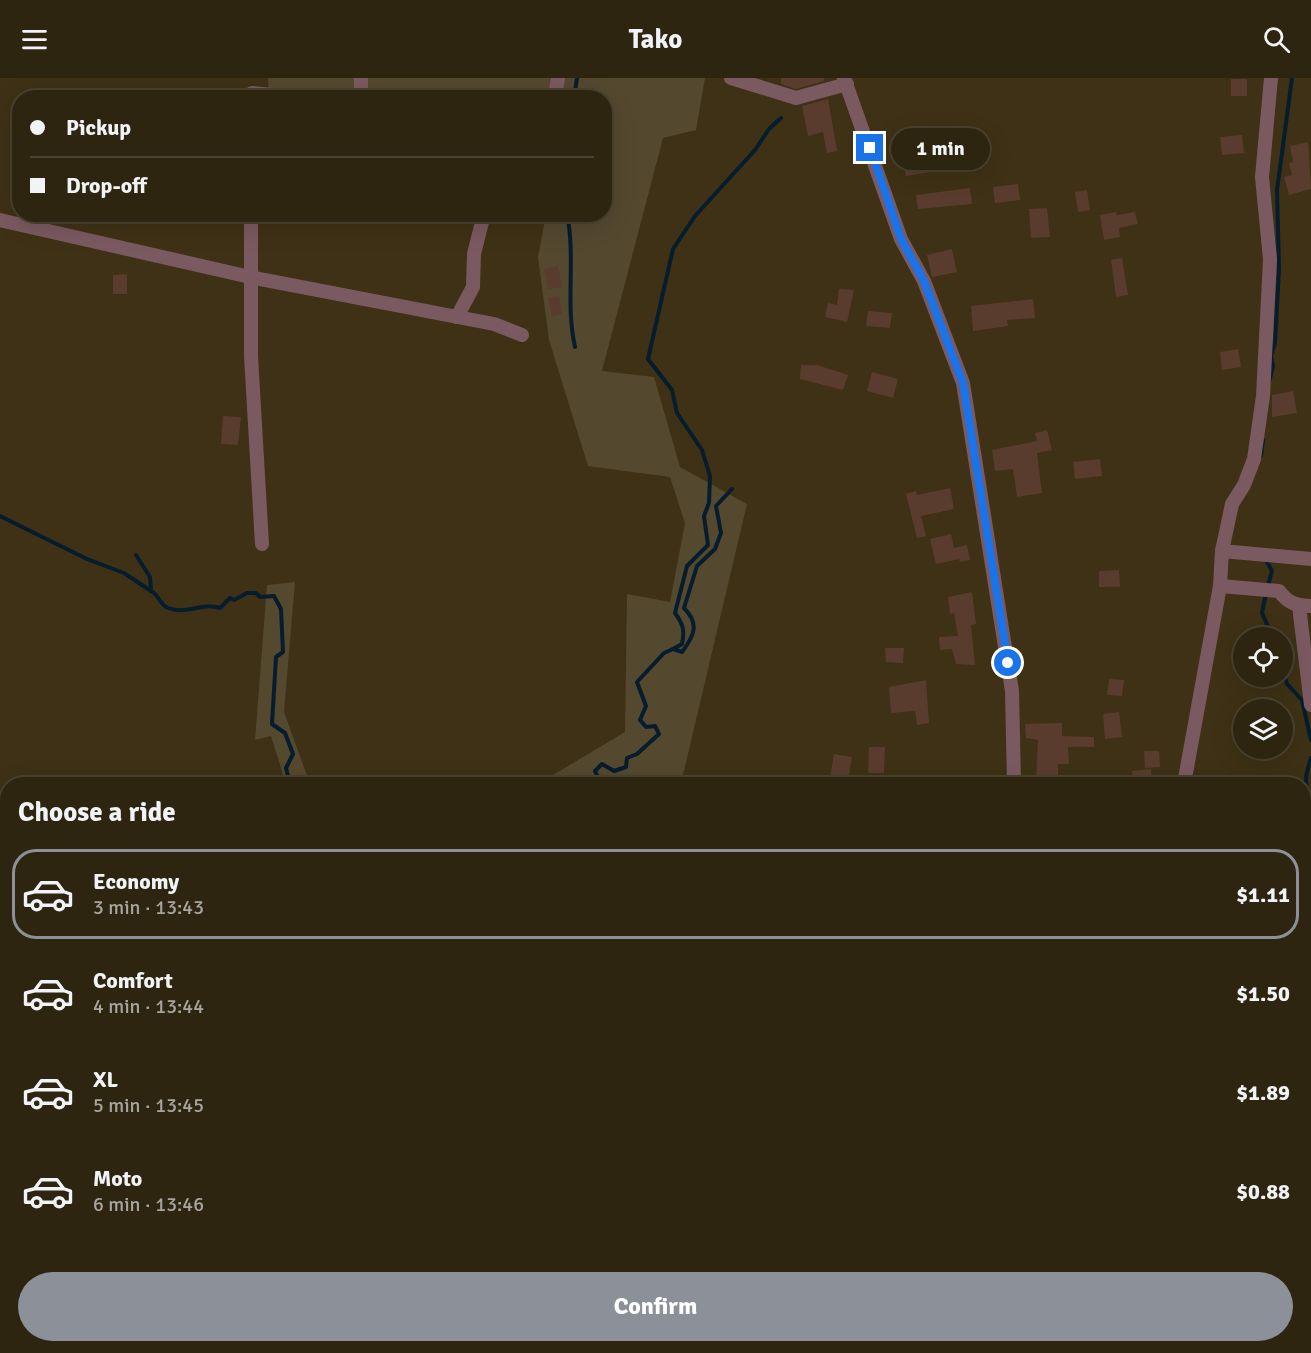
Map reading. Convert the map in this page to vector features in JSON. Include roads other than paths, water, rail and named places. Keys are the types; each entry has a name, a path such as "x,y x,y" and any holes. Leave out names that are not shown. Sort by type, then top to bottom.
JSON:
{"street":[{"path":"731,78 796,98 846,81 901,239 924,281 963,383 1012,691 1014,777"},
{"path":"1185,777 1220,586 1222,551 1232,504 1244,485 1254,459 1263,396 1270,259 1262,177 1270,78"},
{"path":"0,220 250,277 494,324 522,335"},
{"path":"251,222 251,356 262,544"},
{"path":"458,317 473,287 474,255 482,222"},
{"path":"1222,551 1311,559"},
{"path":"1220,586 1279,591 1286,601 1305,606 1311,705"}],"waterway":[{"path":"575,90 577,78"},
{"path":"1269,382 1273,366 1271,356 1275,343 1279,269 1277,190 1292,78"},
{"path":"673,649 682,644 683,639 683,627 675,613 687,566 708,545 704,516 709,503 710,476 702,450 677,413 672,390 648,359 673,249 695,216 781,118"},
{"path":"568,222 571,248 571,314 575,347"},
{"path":"1261,456 1263,440"},
{"path":"598,777 595,771 602,764 614,771 626,767 627,758 637,754 659,734 655,726 646,727 640,720 646,706 637,682 664,653 673,649 682,652 690,641 694,625 684,608 697,566 715,549 721,533 716,506 732,489"},
{"path":"0,516 87,559 124,573 151,591"},
{"path":"136,555 150,577 151,591 168,608 175,610 207,606 220,608 230,598 234,600 247,593 256,593 260,597 274,596 281,609 283,652 276,657 272,724 285,733 293,754 286,768 288,777"},
{"path":"1266,560 1272,571 1268,586"},
{"path":"1266,593 1262,613 1268,627"},
{"path":"1290,687 1302,700 1311,740"},
{"path":"1306,777 1311,758"}]}
